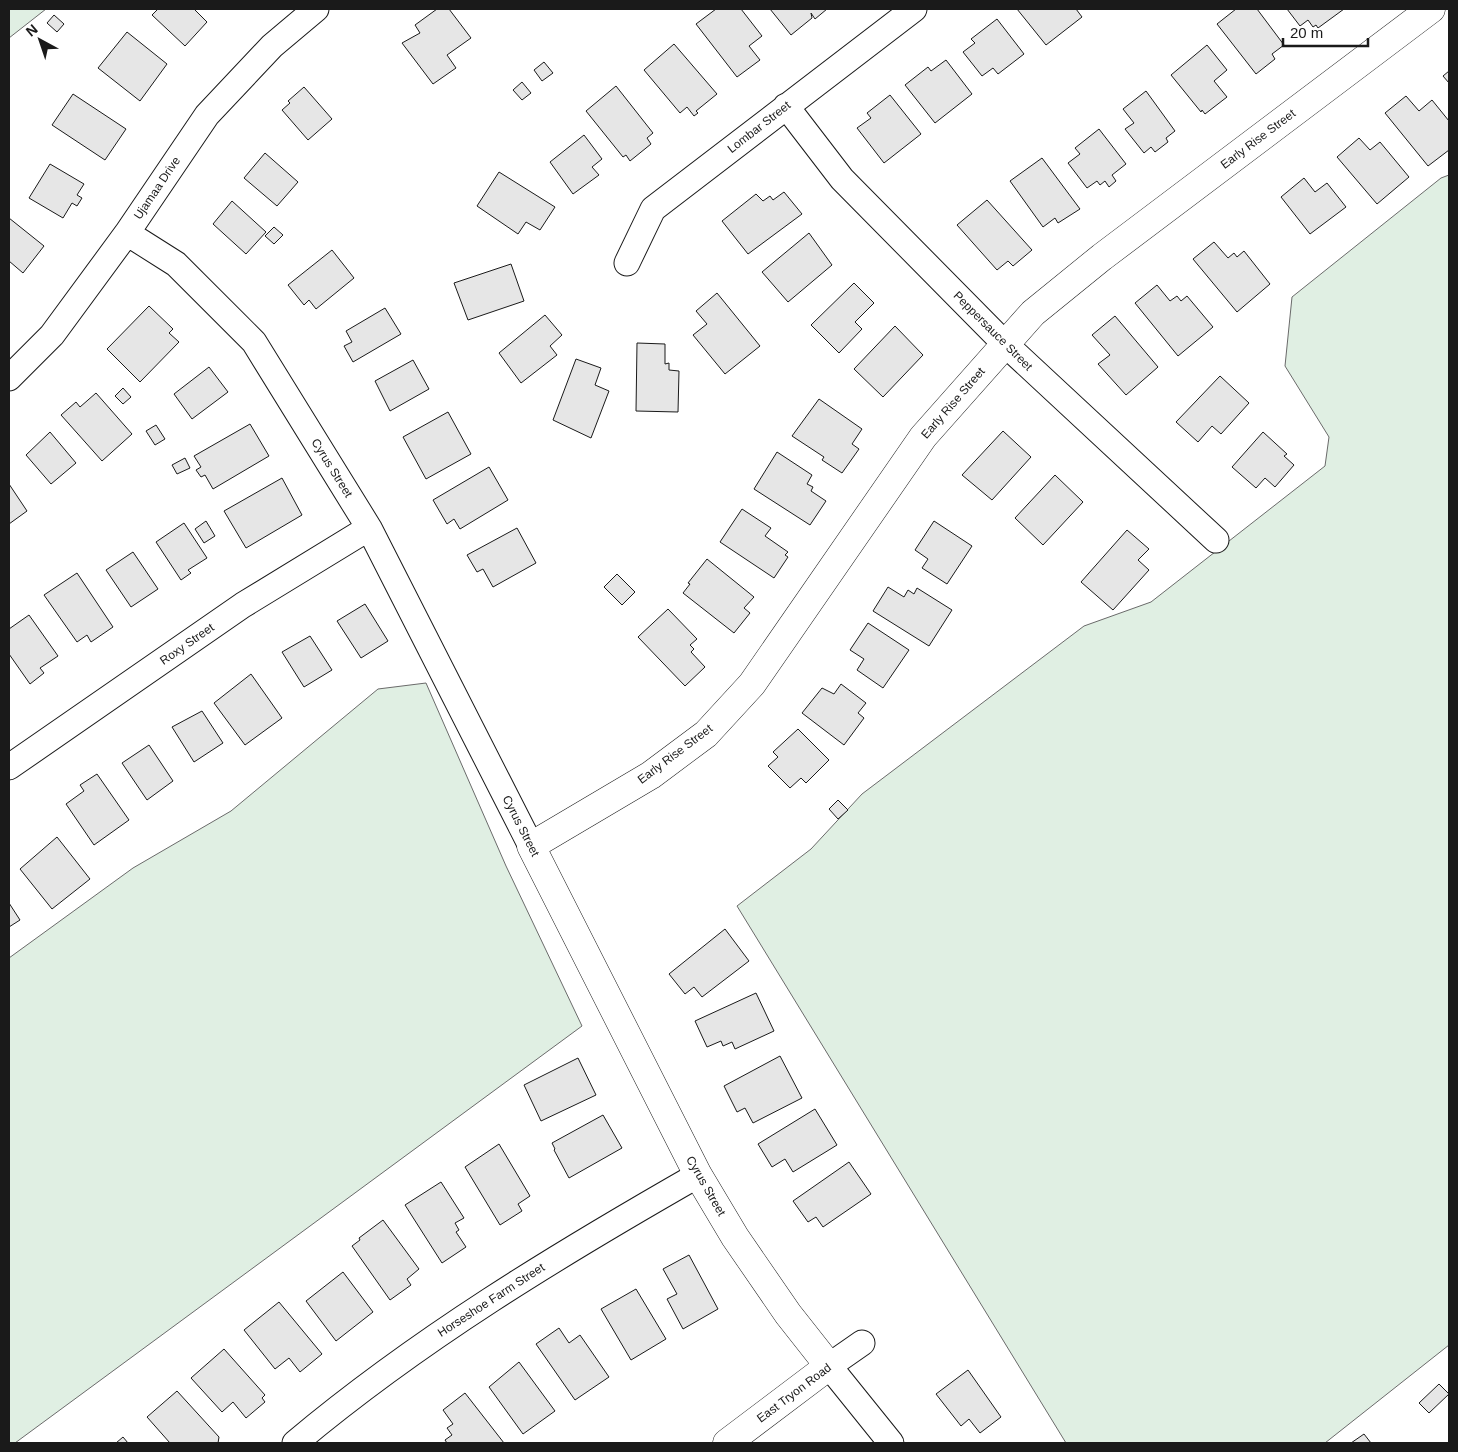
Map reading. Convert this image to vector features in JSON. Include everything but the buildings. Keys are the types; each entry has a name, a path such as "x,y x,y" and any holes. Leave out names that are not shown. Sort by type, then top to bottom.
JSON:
{"street":[{"name":"Ujamaa Drive","path":"9,378 52,335 127,233 207,115 272,46 316,9"},
{"name":"Lombar Street","path":"627,263 653,209 914,9"},
{"name":"Early Rise Street","path":"531,846 651,774 712,726 752,684 923,437 1004,343 1033,313 1102,257 1430,9"},
{"name":"Peppersauce Street","path":"786,106 842,179 1004,343 1216,540"},
{"name":"Cyrus Street","path":"127,233 176,264 254,342 369,528 698,1175 735,1237 788,1314 891,1443"},
{"name":"Roxy Street","path":"9,767 243,605 369,528"},
{"name":"Horseshoe Farm Street","path":"295,1443 443,1332 568,1250 698,1175"},
{"name":"East Tryon Road","path":"727,1443 862,1343"}],"green space":[{"path":"9,9 46,9 9,38"},
{"path":"1449,175 1449,1345 1325,1443 1066,1443 737,906 811,849 862,794 1084,626 1151,602 1325,466 1329,437 1285,366 1292,297 1441,178"},
{"path":"426,683 506,866 582,1026 15,1443 9,1443 9,958 133,868 231,811 378,689"}]}
